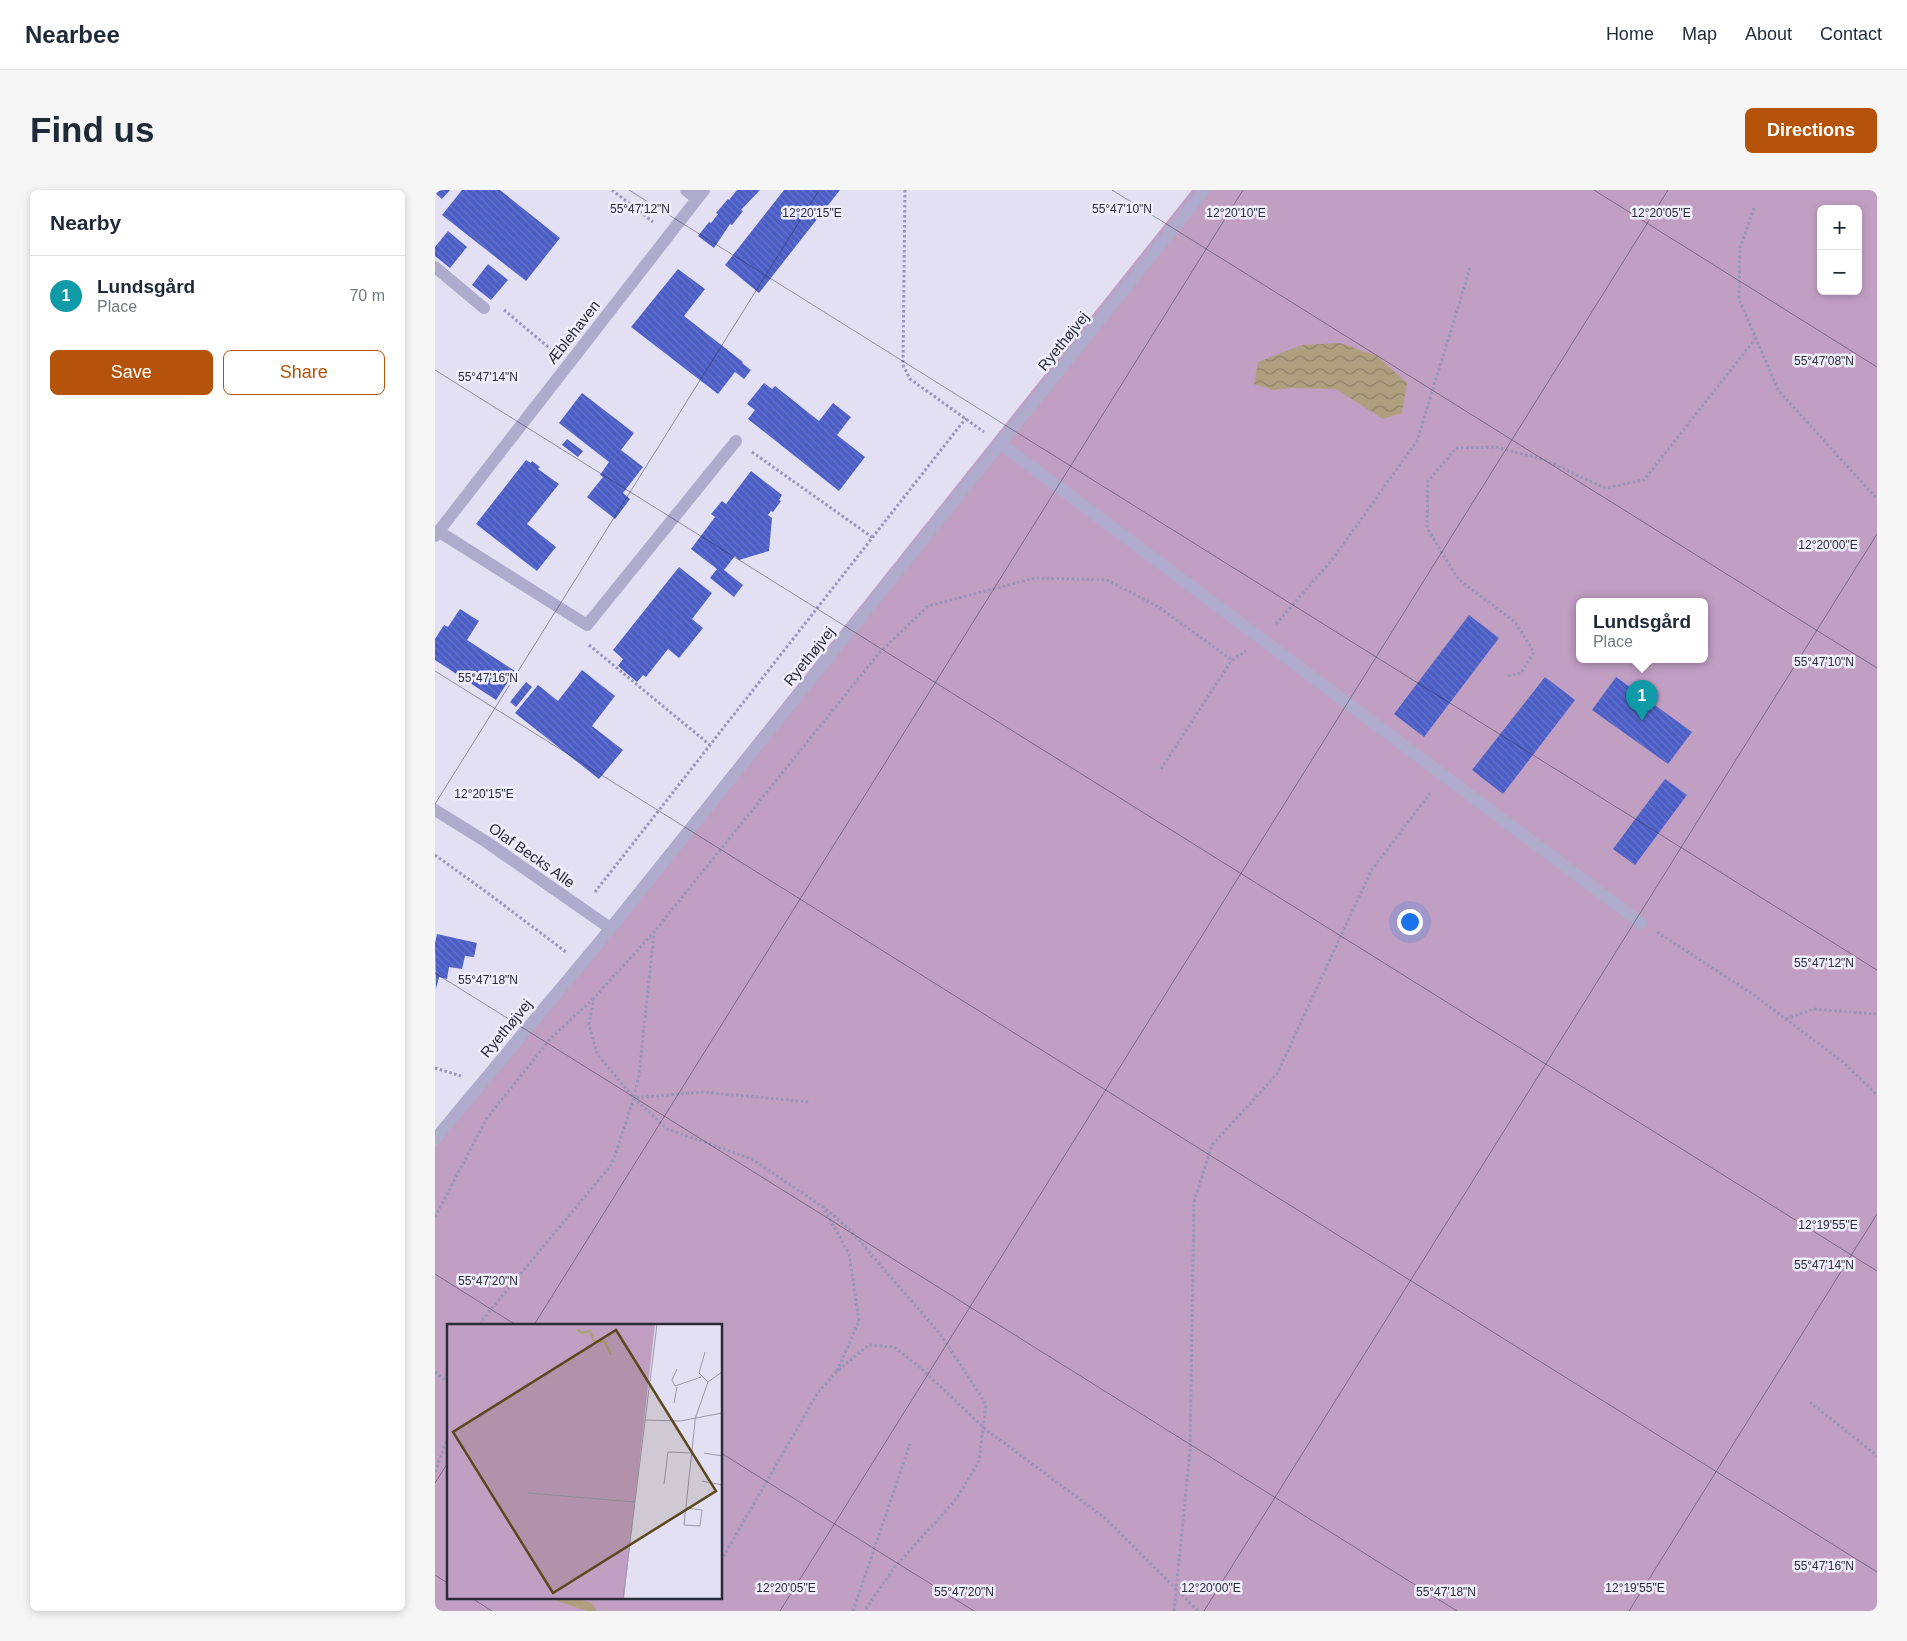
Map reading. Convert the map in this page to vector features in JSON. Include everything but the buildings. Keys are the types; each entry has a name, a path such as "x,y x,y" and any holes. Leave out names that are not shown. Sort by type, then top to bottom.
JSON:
{"street":[{"name":"Æblehaven","path":"587,625 437,534 700,194 686,190"},
{"name":"Ryethøjvej","path":"435,1139 610,928 1204,190"},
{"path":"435,267 484,308"},
{"path":"587,625 736,441"},
{"path":"1001,444 1641,923"},
{"name":"Olaf Becks Alle","path":"435,810 485,841 610,928"}],"path":[{"path":"612,190 669,235"},
{"path":"905,190 903,365 910,379 1001,444"},
{"path":"1755,208 1739,248 1739,299 1755,338 1779,390 1877,498"},
{"path":"1161,768 1232,660 1262,641 1332,560 1417,441 1470,268"},
{"path":"484,308 503,310 569,364"},
{"path":"1508,676 1521,673 1534,652 1515,622 1458,579 1427,528 1428,481 1457,448 1496,447 1545,460 1605,488 1644,480 1755,338"},
{"path":"582,909 966,418"},
{"path":"736,441 872,537"},
{"path":"435,1217 487,1118 551,1038 593,998 654,932 879,653 929,606 1035,578 1107,580 1157,606 1232,660"},
{"path":"587,625 581,639 710,745"},
{"path":"1173,1611 1190,1452 1194,1202 1212,1144 1277,1074 1371,871 1444,776"},
{"path":"435,856 485,891 580,964"},
{"path":"1641,923 1677,944 1786,1019 1844,1063 1877,1094"},
{"path":"481,1324 483,1319 612,1164 634,1098 639,1074 654,932"},
{"path":"593,998 589,1024 597,1054 634,1098 667,1128 752,1159 823,1207 849,1229 941,1335 986,1404 979,1461 957,1498 895,1567 864,1611"},
{"path":"1786,1019 1813,1008 1877,1014"},
{"path":"435,1068 453,1072 480,1084"},
{"path":"634,1098 703,1092 809,1102"},
{"path":"823,1207 849,1254 859,1321 837,1371"},
{"path":"723,1558 817,1394 837,1371 869,1345 894,1347 923,1370 984,1428 1105,1518 1198,1611"},
{"path":"435,1372 447,1381"},
{"path":"1810,1402 1877,1456"},
{"path":"435,1472 447,1439"},
{"path":"853,1611 910,1444"}],"shaded area":[{"path":"1192,190 1877,190 1877,1611 435,1611 435,1146 595,939"}],"water":[{"path":"1340,343 1377,356 1407,383 1402,413 1383,419 1336,389 1291,388 1274,390 1254,384 1258,362 1302,345"}],"waterway":[{"path":"562,1598 589,1607 592,1611"}],"place":[{"name":"Lundsgård","path":"1642,721"}]}
